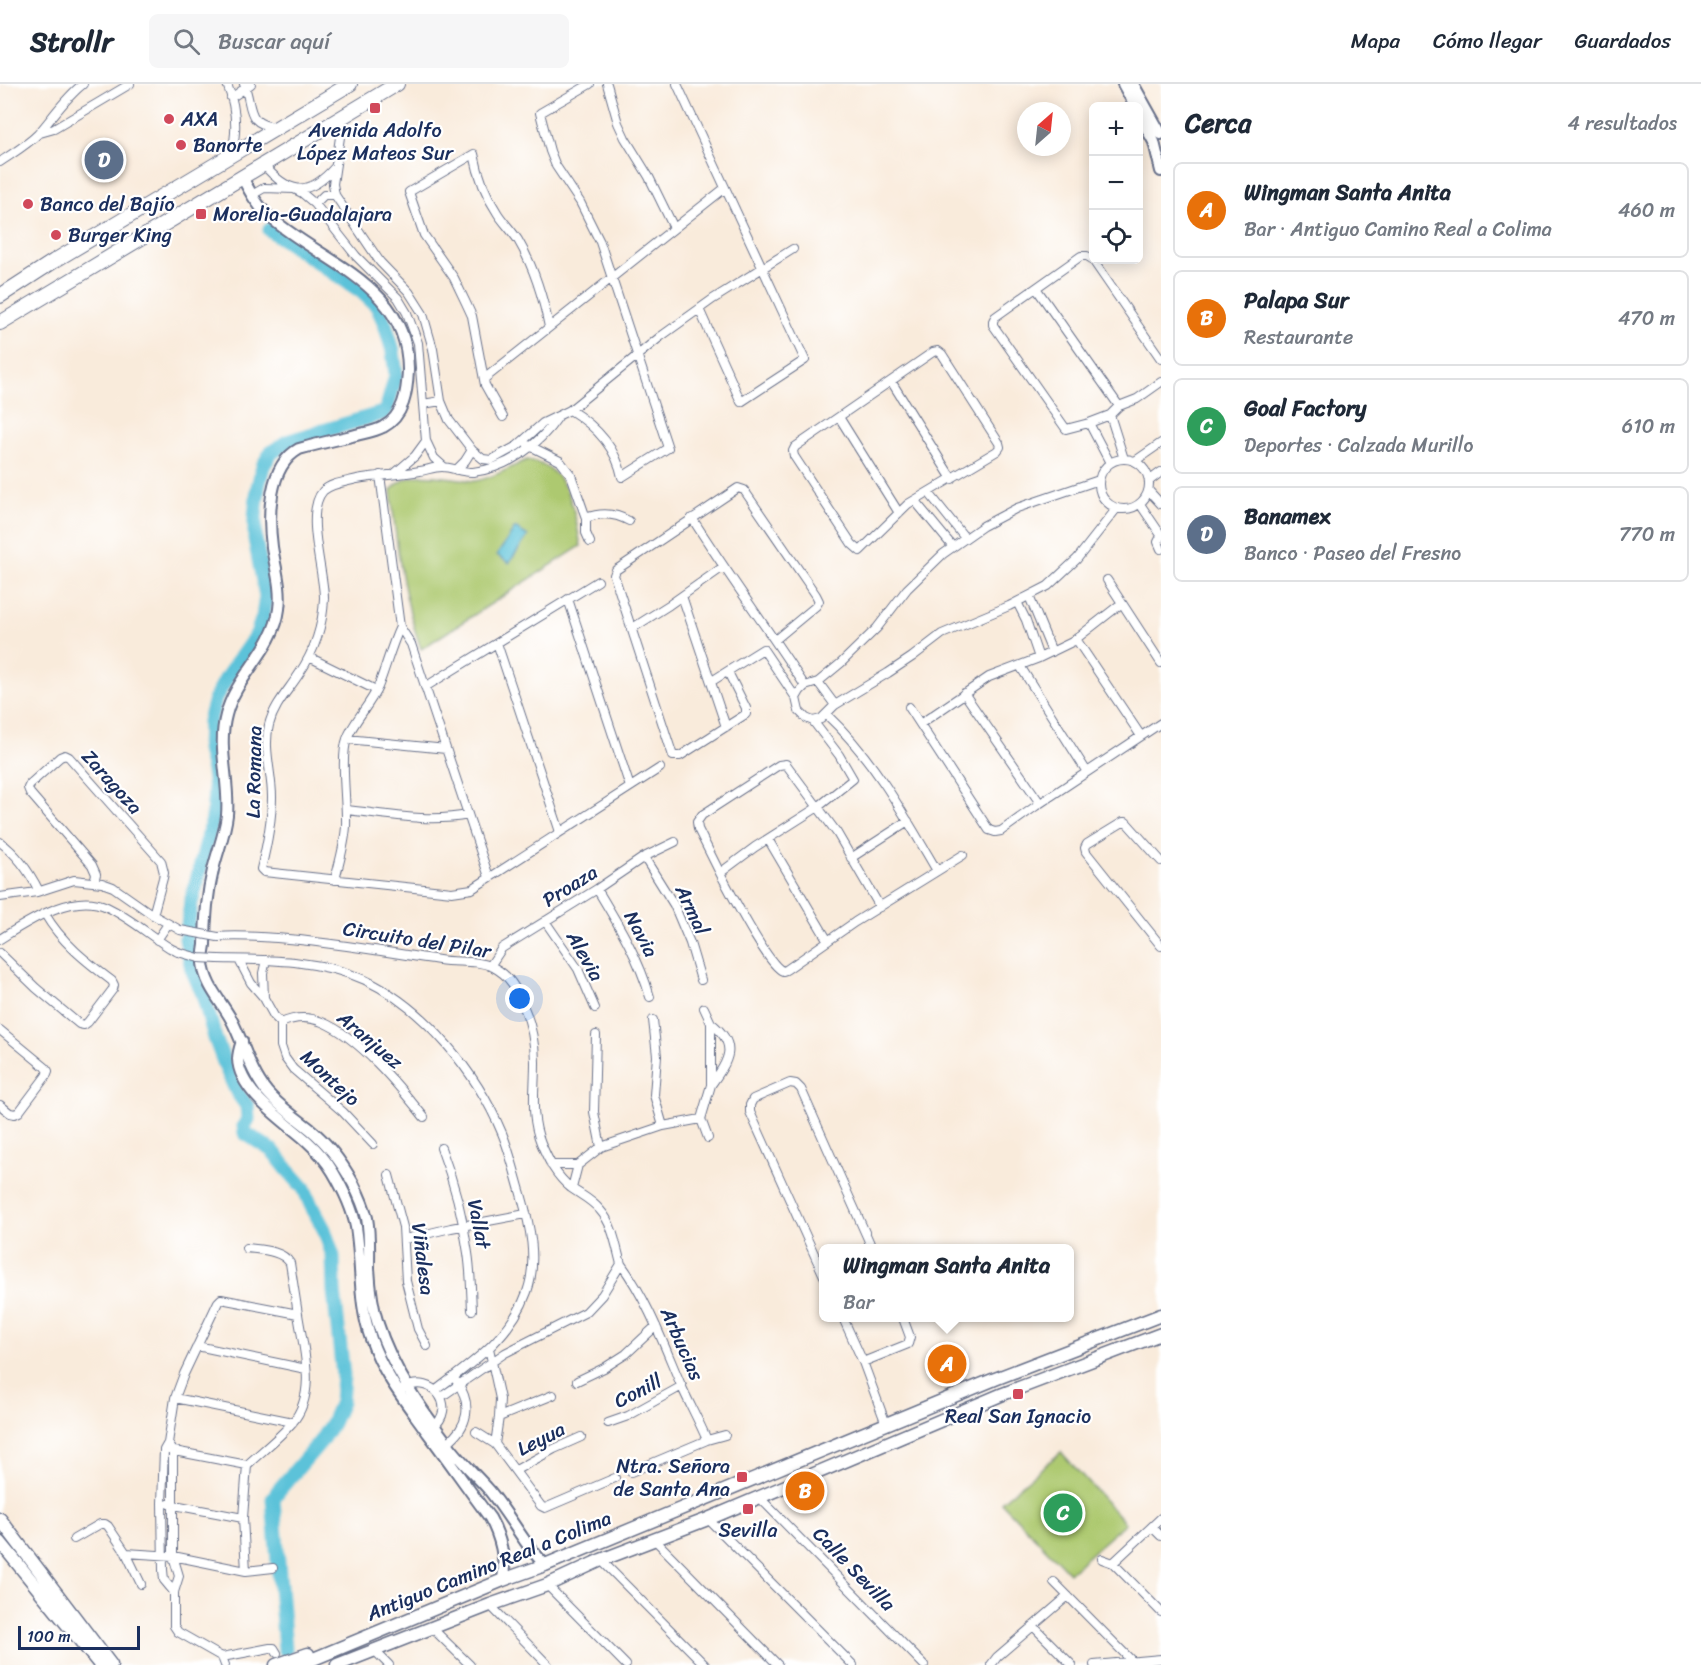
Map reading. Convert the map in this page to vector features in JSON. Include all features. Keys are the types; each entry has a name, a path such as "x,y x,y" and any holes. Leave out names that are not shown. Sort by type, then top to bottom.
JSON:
{"highway":[{"path":"0,296 54,261 350,84"},
{"path":"0,323 397,84"}],"main road":[{"name":"Antiguo Camino Real a Colima","path":"277,1659 298,1663 389,1628 995,1379 1161,1315"},
{"name":"Antiguo Camino Real a Colima","path":"337,1665 547,1585 601,1560 708,1519 1003,1394 1161,1334"},
{"path":"0,1519 111,1665"},
{"path":"0,1542 6,1559 100,1665"}],"street":[{"path":"1,160 28,143 69,96 83,84"},
{"path":"38,133 54,129 130,84"},
{"path":"227,84 234,111 236,133 231,155"},
{"path":"570,410 591,425 607,442 616,458 622,477 668,448 600,242 588,215 556,166 537,112 590,84"},
{"path":"607,84 624,138 649,177 674,228"},
{"path":"677,84 805,360 741,402 699,309"},
{"path":"1123,84 1133,102"},
{"path":"1133,84 1161,134"},
{"path":"231,98 247,85"},
{"path":"247,85 249,106 254,118 262,124 279,127"},
{"path":"343,116 333,184 335,195 380,261 409,292 423,314 433,349 441,401 449,420 472,450 493,464 516,457 549,430 558,417"},
{"path":"1143,122 1154,142 1161,171"},
{"path":"503,417 484,379 472,316 454,278 424,235 409,192 474,154 488,195 498,214 517,239 536,278 549,327"},
{"path":"263,164 274,177 315,204 356,256 398,297 407,312 418,343 426,441 434,458 444,467"},
{"path":"252,195 264,188 310,187 319,183 335,167"},
{"path":"242,177 252,195 271,218 341,265 388,306 403,335 407,351 408,373 405,398 390,423 375,430 299,449 289,456 277,476 270,521 279,591 279,612 273,632 238,686 226,715 222,748 227,812 212,874 202,961 208,983 223,1004 242,1041 248,1061 264,1089 325,1144 356,1190 367,1219 370,1241 370,1283 377,1320 388,1352 402,1389 431,1428 494,1525 504,1560 503,1580"},
{"path":"484,379 725,188"},
{"path":"315,204 324,195 335,195"},
{"path":"493,464 543,423 570,410 660,337 699,309 793,249"},
{"path":"1161,359 1092,259 1087,256 1081,256 995,317 993,321 993,325 1066,429 1110,416 1119,406 1137,399 1161,382"},
{"path":"1036,288 1119,406"},
{"path":"938,351 1000,447 952,479 908,504 860,551 852,544 794,456 793,451 795,447 891,381 933,352 938,351"},
{"path":"891,381 952,479"},
{"path":"423,404 441,401"},
{"path":"1110,416 1124,459"},
{"path":"839,417 899,513"},
{"path":"1089,423 1110,463"},
{"path":"394,474 415,456 426,441"},
{"path":"522,442 566,466 586,518 586,533 590,542"},
{"path":"1135,461 1161,443"},
{"path":"456,470 472,450"},
{"path":"1124,459 1135,461 1147,473 1149,491 1140,504 1129,509 1117,508 1103,497 1099,480 1101,474 1110,463 1124,459"},
{"name":"La Romana","path":"334,880 264,872 261,868 271,816 272,796 267,744 269,727 279,700 300,673 320,629 324,597 314,520 320,496 330,486 380,475 444,467 471,472 493,464"},
{"path":"1149,481 1161,472"},
{"path":"380,475 400,627 411,644 489,878"},
{"path":"796,698 805,686 818,682 841,663 877,628 908,589 943,554 965,538 1017,508 1099,480"},
{"path":"728,672 746,711 744,716 680,756 673,756 614,572 735,489 741,488 819,601 775,640"},
{"path":"1149,491 1161,504"},
{"path":"929,493 965,538"},
{"path":"915,501 953,547"},
{"path":"1140,504 1161,535 1158,542 1161,549"},
{"path":"813,721 827,715 835,705 888,673 942,634 1048,586 1077,559 1117,508"},
{"path":"586,518 612,514 629,521"},
{"path":"692,518 805,686"},
{"path":"631,629 723,567"},
{"path":"1107,580 1161,663"},
{"path":"425,687 598,581"},
{"path":"682,596 726,727"},
{"path":"1029,596 1052,652"},
{"path":"568,599 630,787"},
{"path":"1017,602 1039,658"},
{"path":"920,724 989,678 1039,658 1076,639 1122,603"},
{"path":"400,627 376,690 347,740 345,751 346,828 334,880 452,892 472,889 660,768"},
{"path":"1076,639 1141,736"},
{"path":"496,644 560,832"},
{"path":"712,681 764,649 796,698 799,711 813,721 839,755 853,779 818,807 720,873"},
{"path":"309,657 376,690"},
{"path":"1020,666 1087,772"},
{"path":"818,682 835,705"},
{"path":"964,693 1040,803"},
{"path":"909,707 989,830 995,832 1001,831 1161,723"},
{"path":"827,715 869,763 897,803 937,871"},
{"path":"347,740 446,749"},
{"name":"Zaragoza","path":"94,882 96,874 92,865 28,789 30,784 65,755 161,861 164,878 153,915"},
{"path":"880,907 837,833 788,766 782,764 702,815 697,822 698,829 720,873 760,944 780,970 786,970 963,855"},
{"path":"346,810 429,818 468,815"},
{"path":"851,858 908,821"},
{"path":"1161,861 1126,822 1087,844 1085,848 1161,946"},
{"path":"768,839 828,941"},
{"path":"0,842 26,866 39,891"},
{"name":"Proaza","path":"490,966 502,948 644,857 675,842"},
{"name":"Armal","path":"644,857 674,905 690,943 701,980"},
{"name":"Circuito del Pilar","path":"0,897 39,891 74,880 94,882 113,887 153,915 180,930 218,937 236,935 318,941 439,961 471,962 490,966 507,977 514,986 528,1018 535,1061 533,1096 536,1132 558,1175 591,1201 607,1219 621,1264"},
{"name":"Navia","path":"597,889 630,944 644,975 650,997"},
{"path":"0,939 22,925 65,905 78,902 97,904 116,912 178,952 199,958 303,963 349,974 380,987 413,1010 448,1047 472,1079 502,1134 526,1214 532,1250 531,1277 517,1315 505,1332 453,1377 438,1394"},
{"path":"0,953 36,988 79,1024 84,1025 88,1022 114,985 67,944 45,914"},
{"name":"Alevia","path":"545,921 578,969 595,1008"},
{"path":"157,940 168,924"},
{"path":"239,960 250,982 281,1023"},
{"path":"264,998 263,973 266,960"},
{"path":"704,1008 711,1023 725,1036 728,1044 724,1066 711,1085"},
{"name":"Aranjuez","path":"281,1023 290,1019 308,1019 320,1021 334,1028 382,1068 424,1117"},
{"path":"653,1020 657,1056 654,1095 663,1126"},
{"name":"Montejo","path":"281,1023 281,1046 285,1058 293,1069 343,1112 373,1144"},
{"path":"708,1138 701,1119 711,1085 711,1023"},
{"path":"0,1030 48,1071 19,1112 10,1113 0,1105"},
{"path":"596,1035 594,1112 601,1147"},
{"path":"819,1265 750,1112 753,1099 790,1083 796,1084 801,1089 870,1244"},
{"path":"572,1188 578,1165 601,1147 663,1126 701,1119"},
{"name":"Vallat","path":"441,1148 452,1177 464,1227 470,1269 472,1310"},
{"path":"551,1165 578,1165"},
{"name":"Viñalesa","path":"389,1174 405,1239 406,1281 418,1329 427,1346"},
{"path":"405,1239 526,1214"},
{"path":"246,1248 277,1253 286,1257 290,1263 306,1369 306,1393 302,1408 293,1422 248,1465 243,1518 246,1571"},
{"path":"438,1394 459,1385 505,1353 586,1312 602,1295 621,1264"},
{"name":"Arbucias","path":"621,1264 636,1285 657,1326 707,1440"},
{"path":"174,1592 164,1580 162,1503 175,1398 184,1374 221,1299 298,1314"},
{"path":"845,1322 886,1424"},
{"path":"863,1362 908,1344 910,1337 905,1322"},
{"path":"577,1381 626,1354 657,1326"},
{"path":"197,1346 306,1369"},
{"path":"489,1348 500,1399 500,1417 495,1444"},
{"path":"447,1443 457,1436 467,1408 466,1400 453,1377"},
{"path":"402,1389 412,1384 420,1384 429,1386 438,1394 443,1405 443,1413 431,1428"},
{"name":"Conill","path":"608,1423 628,1416 682,1386"},
{"path":"500,1417 553,1395"},
{"path":"175,1398 293,1422"},
{"path":"431,1428 498,1502 545,1565"},
{"path":"476,1432 495,1444 541,1506 545,1508 615,1478"},
{"path":"631,1472 707,1440 725,1435"},
{"name":"Leyua","path":"516,1470 581,1437"},
{"path":"168,1448 248,1465"},
{"path":"168,1448 174,1556 179,1576 174,1592 175,1629 224,1661 270,1648 274,1648 277,1659"},
{"path":"467,1486 477,1478"},
{"name":"Calle Sevilla","path":"759,1497 924,1665"},
{"path":"162,1503 243,1518"},
{"path":"1113,1563 1161,1518"},
{"path":"708,1519 853,1665"},
{"path":"75,1539 100,1524 108,1526 126,1553 141,1584"},
{"path":"1152,1527 1161,1536"},
{"path":"656,1540 778,1665"},
{"path":"6,1559 25,1552"},
{"path":"126,1553 174,1556 246,1571 273,1568"},
{"path":"1102,1559 1113,1563 1161,1612"},
{"path":"601,1560 705,1665"},
{"path":"1054,1582 1134,1663"},
{"path":"547,1585 626,1665"},
{"path":"991,1665 997,1657 1068,1596"},
{"path":"490,1605 548,1665"},
{"path":"1033,1626 1072,1665"},
{"path":"432,1628 470,1665"},
{"path":"375,1651 389,1665"},
{"path":"1094,1665 1161,1659"}],"green space":[{"path":"527,460 553,471 568,492 581,546 421,649 409,610 401,571 391,490 399,483 415,476 482,480"},
{"path":"1061,1452 1125,1523 1069,1573 1001,1502"}],"water":[{"path":"515,528 528,536 509,563 497,555"}],"waterway":[{"path":"270,230 361,291 377,306 393,351 396,375 387,408 383,413 287,442 271,453 263,466 255,517 255,539 266,596 263,617 257,634 227,677 215,699 209,721 208,750 215,791 213,819 191,903 186,939 192,969 203,994 215,1038 237,1092 247,1106 248,1119 244,1126 245,1133 273,1151 304,1188 324,1229 333,1256 334,1291 343,1375 341,1402 320,1442 273,1499 285,1649"}],"place":[{"name":"Avenida Adolfo López Mateos Sur","path":"375,108"},
{"name":"AXA","path":"169,119"},
{"name":"Banorte","path":"181,145"},
{"name":"Banamex","path":"104,160"},
{"name":"Banco del Bajío","path":"28,204"},
{"name":"Morelia-Guadalajara","path":"201,214"},
{"name":"Burger King","path":"56,235"},
{"name":"Wingman Santa Anita","path":"947,1364"},
{"name":"Real San Ignacio","path":"1018,1394"},
{"name":"Ntra. Señora de Santa Ana","path":"742,1477"},
{"name":"Palapa Sur","path":"805,1491"},
{"name":"Sevilla","path":"748,1509"},
{"name":"Goal Factory","path":"1063,1513"}]}
